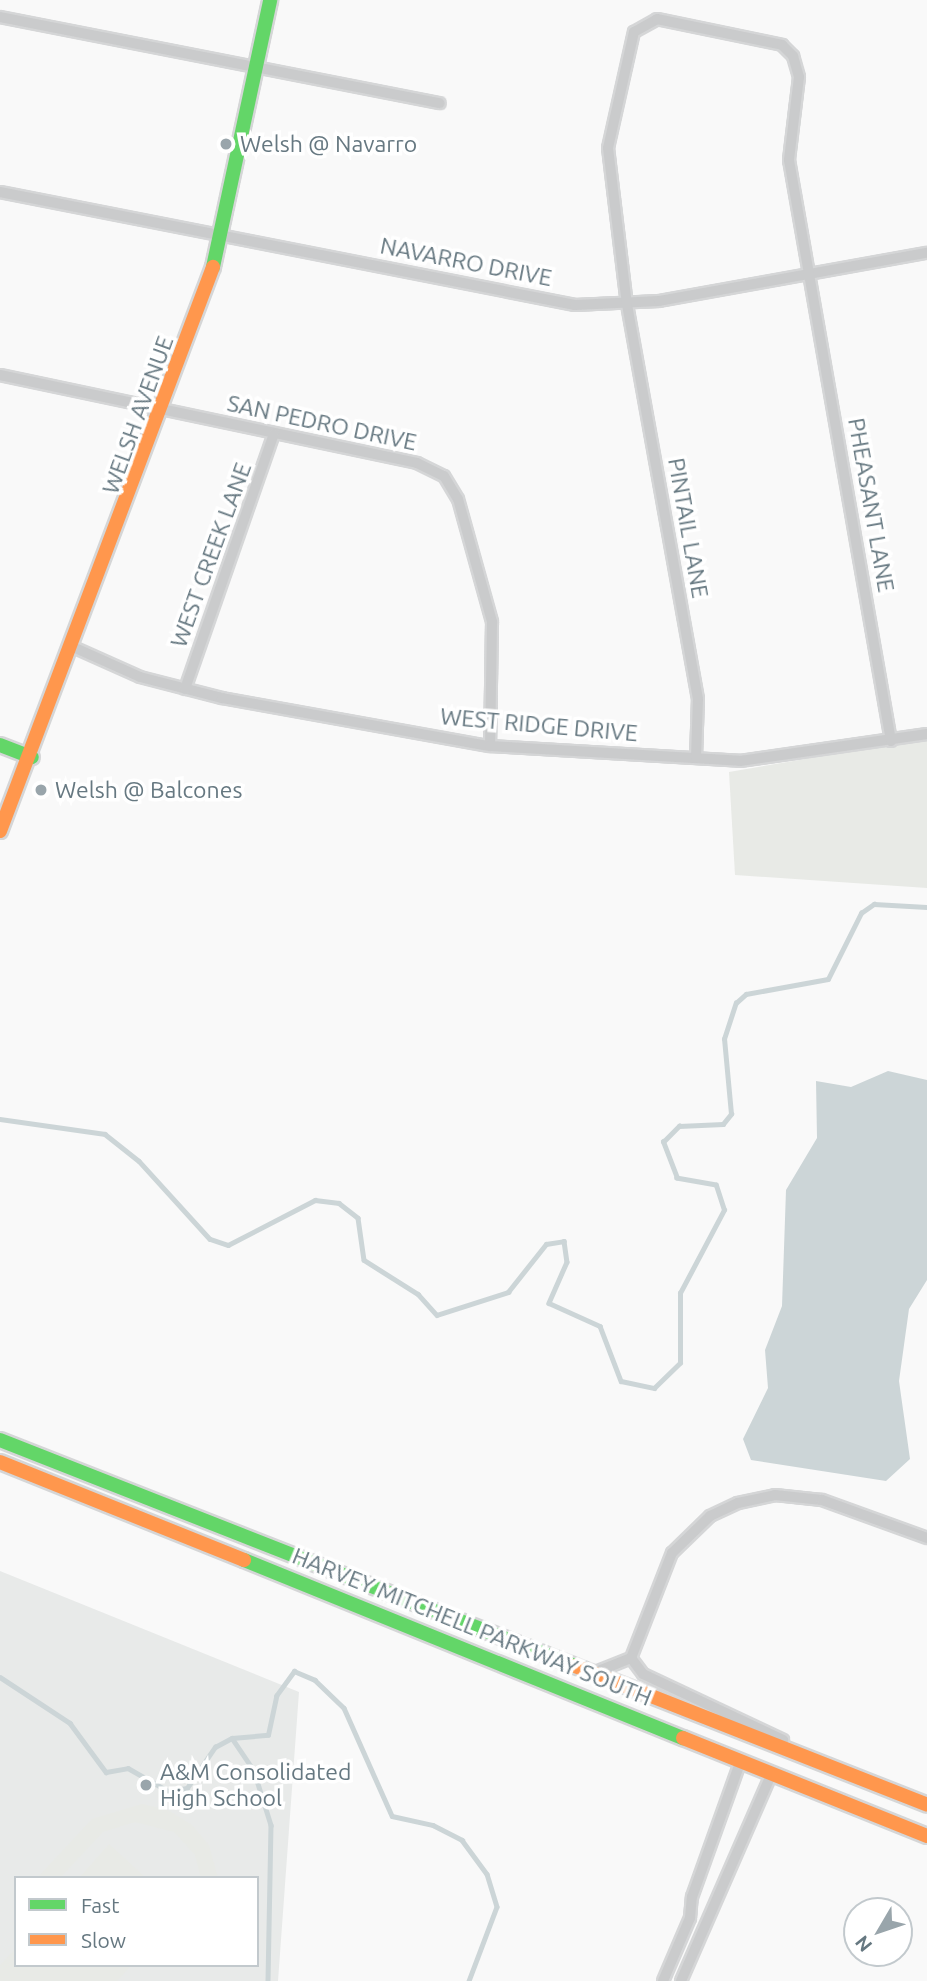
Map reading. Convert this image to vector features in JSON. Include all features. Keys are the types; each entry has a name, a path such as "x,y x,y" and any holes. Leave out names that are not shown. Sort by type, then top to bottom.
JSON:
{"main road":[{"name":"WELSH AVENUE","path":"0,831 32,757 166,412 223,236 270,0"},
{"path":"0,745 32,757"},
{"name":"HARVEY MITCHELL PARKWAY SOUTH","path":"0,1440 595,1672 927,1805"},
{"name":"HARVEY MITCHELL PARKWAY SOUTH","path":"0,1462 927,1836"}],"street":[{"path":"0,17 440,103"},
{"name":"PHEASANT LANE","path":"627,305 608,148 634,32 657,19 782,45 793,56 799,77 789,160 891,741"},
{"name":"NAVARRO DRIVE","path":"0,192 575,305 627,305 809,276 927,253"},
{"name":"PINTAIL LANE","path":"627,305 698,699 696,758"},
{"name":"SAN PEDRO DRIVE","path":"0,375 417,463 444,476 458,499 492,622 490,746"},
{"name":"WEST CREEK LANE","path":"185,689 274,434"},
{"name":"WEST RIDGE DRIVE","path":"73,647 185,689 490,746 696,758 767,759 927,734"},
{"path":"595,1672 631,1658 671,1553 710,1516 738,1503 775,1495 822,1500 927,1538"},
{"path":"631,1658 643,1674 747,1719 813,1758"},
{"path":"663,1981 690,1918 741,1760"},
{"path":"681,1981 772,1773"}],"shaded area":[{"path":"927,738 927,888 735,875 729,772"},
{"path":"888,1071 927,1080 927,1280 909,1309 899,1381 910,1459 886,1481 751,1460 743,1439 768,1388 765,1350 782,1306 786,1190 817,1138 816,1081 851,1087"},
{"name":"A&M Consolidated High School","path":"0,1571 299,1692 278,1981 0,1981"},
{"path":"142,1804 168,1810 192,1825 209,1845 217,1876 200,1876 195,1855 174,1832 135,1822 103,1832 62,1876 39,1876 92,1819"},
{"path":"109,1844 144,1876 81,1876"},
{"path":"14,1950 14,1967 130,1967 117,1981 0,1981 0,1965"}],"waterway":[{"path":"0,1119 105,1134 139,1161 210,1239 228,1245 315,1200 339,1203 358,1218 364,1260 418,1294 437,1315 508,1292 546,1244 564,1241 567,1262 549,1303 600,1326 621,1381 654,1388 680,1363 680,1293 724,1210 716,1185 677,1178 663,1142 679,1126 723,1124 731,1114 724,1039 736,1003 746,994 828,979 861,913 874,904 927,907"},
{"path":"0,1677 70,1723 106,1772 128,1768 168,1791 187,1788 215,1747 232,1738 268,1735 276,1696 294,1671 315,1680 344,1708 392,1816 433,1825 462,1840 487,1874 497,1907 469,1981"},
{"path":"232,1738 254,1771 271,1825 268,1981"}],"traffic: fast":[{"path":"213,267 270,0"},
{"path":"0,745 32,757"},
{"path":"0,1440 575,1666"},
{"path":"244,1560 683,1738"}],"traffic: slow":[{"path":"0,831 213,267"},
{"path":"0,1462 244,1560"},
{"path":"575,1666 927,1805"},
{"path":"683,1738 927,1836"}],"place":[{"name":"Welsh @ Navarro","path":"226,144"},
{"name":"Welsh @ Balcones","path":"41,790"},
{"name":"A&M Consolidated High School","path":"146,1785"}]}
